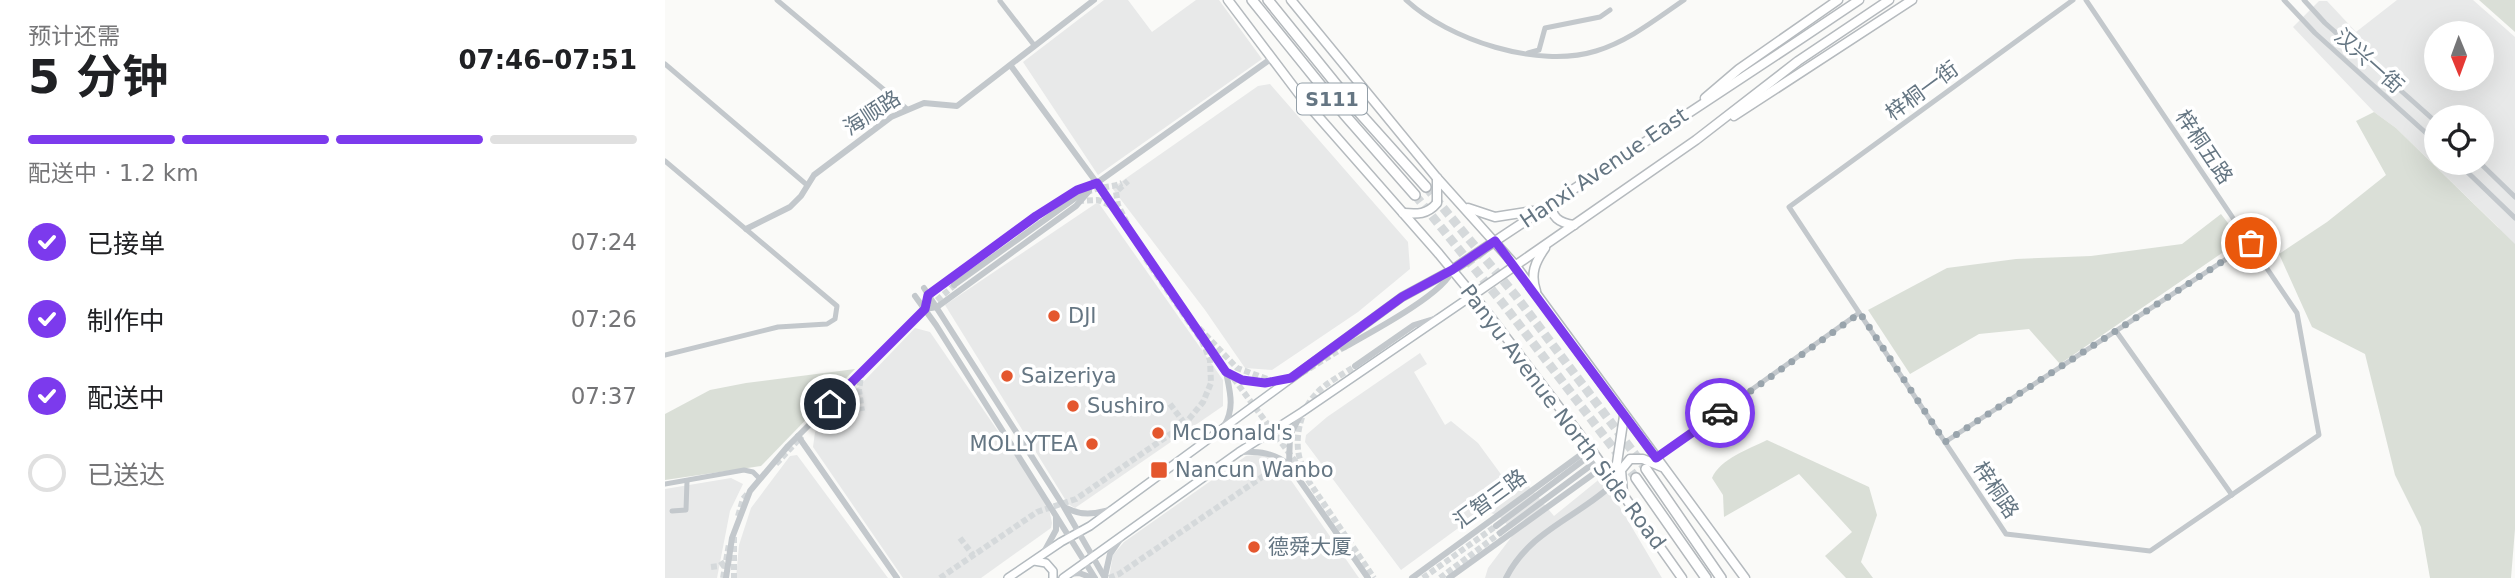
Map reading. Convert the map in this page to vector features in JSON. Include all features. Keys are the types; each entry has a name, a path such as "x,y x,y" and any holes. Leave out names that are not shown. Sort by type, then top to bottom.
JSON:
{"highway":[{"name":"S111","path":"1252,0 1344,114 1415,195"},
{"name":"S111","path":"1268,0 1357,110 1426,187"},
{"path":"1646,470 1721,578"},
{"path":"1636,478 1706,578"}],"main road":[{"name":"Panyu Avenue North Side Road","path":"1228,0 1302,98 1472,295 1596,457 1682,578"},
{"path":"1291,0 1437,178 1515,266 1745,578"},
{"path":"1692,109 1739,69 1838,0"},
{"name":"Hanxi Avenue East","path":"1008,578 1115,508 1402,297 1452,270 1543,207 1859,0"},
{"name":"Hanxi Avenue East","path":"1065,576 1240,452 1442,317 1696,140 1798,61 1889,0"},
{"path":"1696,140 1912,0"},
{"path":"1403,213 1419,214 1431,210 1437,203 1437,178"},
{"path":"1459,202 1495,217 1526,213 1543,207"},
{"path":"1553,202 1553,214 1563,223 1574,225"},
{"path":"1538,297 1532,277 1533,269 1548,243"},
{"path":"1614,483 1624,416"},
{"path":"1624,496 1621,470 1630,459 1643,459 1664,468"},
{"path":"1032,562 1046,563 1053,571 1053,578"}],"street":[{"path":"777,0 907,109"},
{"name":"海顺路","path":"746,229 790,207 801,196 814,175 891,117 924,103 957,106 1094,0"},
{"path":"1406,0 1415,9 1473,41 1524,54 1570,57 1596,51 1630,37 1684,0"},
{"name":"梓桐一街","path":"1789,207 2073,0"},
{"name":"梓桐五路","path":"2086,0 2297,313 2319,435"},
{"name":"汉兴一街","path":"2284,0 2319,36 2424,131"},
{"name":"汉兴一街","path":"2304,0 2325,23 2424,111"},
{"path":"1000,1 1034,45"},
{"path":"1524,54 1539,50 1545,28 1600,17 1610,10"},
{"path":"954,285 1272,58"},
{"path":"665,64 807,185"},
{"path":"1011,66 1226,372 1231,398 1230,415 1221,431"},
{"path":"665,161 837,306 835,319 827,324 778,327 665,355"},
{"path":"2470,175 2515,218"},
{"path":"2492,175 2515,197"},
{"path":"926,291 1036,216 1077,190 1094,184"},
{"path":"726,578 732,538 745,500 798,436 925,309 937,307 1076,206 1094,184"},
{"name":"梓桐路","path":"1789,207 2006,534 2150,551 2319,435"},
{"path":"1945,442 2251,243"},
{"path":"1343,348 1442,286 1452,270"},
{"path":"926,291 1064,507 1105,578"},
{"path":"925,309 926,291"},
{"path":"915,296 1094,578"},
{"path":"1656,458 1860,313"},
{"path":"1355,366 1414,325 1442,317"},
{"path":"2116,331 2232,495"},
{"path":"1226,372 1242,380 1265,383 1291,378"},
{"path":"1289,465 1290,435 1302,412"},
{"path":"798,436 897,578"},
{"path":"1240,452 1273,455 1289,465 1369,578"},
{"path":"1498,529 1596,457"},
{"name":"汇智三路","path":"1412,578 1596,457"},
{"name":"汇智三路","path":"1449,578 1596,457"},
{"path":"665,484 744,470 753,472 760,479"},
{"path":"672,511 686,510 687,481"},
{"path":"1506,578 1520,556 1540,537 1614,483"},
{"path":"1064,507 1080,514 1115,508"},
{"path":"1044,553 1056,530 1054,512"},
{"path":"1105,578 1110,554 1124,535"},
{"path":"1065,576 1079,573 1094,578"}],"shaded area":[{"path":"1104,0 1128,0 1152,32 1196,0 1219,0 1262,59 1098,175 1023,62"},
{"path":"2397,0 2473,0 2515,37 2515,260 2498,227 2444,175 2494,175 2494,105 2424,105 2424,155 2396,128 2374,112 2293,27 2319,1 2327,1 2356,32"},
{"path":"2479,0 2515,0 2515,32"},
{"path":"1270,84 1408,242 1410,269 1358,312 1272,370 1245,368 1205,310 1112,188 1258,86"},
{"path":"2374,112 2396,128 2424,155 2424,175 2444,175 2515,244 2515,529 2511,578 2430,578 2421,527 2395,475 2365,354 2312,327 2279,254 2327,222 2386,175 2356,121"},
{"path":"1098,202 1223,380 1223,406 1075,508 1068,504 945,305"},
{"path":"2221,214 2241,240 2060,364 2029,329 1979,334 1910,374 1868,310 1947,268 2016,259 2091,256 2182,244"},
{"path":"915,328 930,332 1048,504 1051,528 981,578 903,578 813,447 815,432"},
{"path":"1420,353 1427,364 1414,372 1445,425 1451,421 1478,443 1514,492 1529,486 1554,516 1602,477 1662,578 1485,578 1488,568 1525,519 1511,529 1499,516 1483,510 1401,570 1305,442 1306,435 1327,417"},
{"path":"855,369 761,466 665,480 665,414 710,390"},
{"path":"1767,440 1869,487 1877,515 1861,562 1873,578 1846,578 1825,556 1852,532 1799,474 1724,517 1723,495 1712,478 1728,460"},
{"path":"1264,454 1279,463 1359,578 1109,578 1113,555 1124,542 1246,456"},
{"path":"797,455 888,578 736,578 739,545 751,508 790,456"},
{"path":"731,478 743,484 730,511 717,578 665,578 665,489"}],"tunnel":[{"path":"1127,223 1118,205 1116,192 1128,181"},
{"path":"1086,193 1122,183"},
{"path":"1426,187 1516,296 1646,469"},
{"path":"1415,195 1504,305 1636,478"},
{"path":"1078,201 1098,200 1114,207"},
{"path":"940,578 1037,512 1076,499 1185,424 1203,402 1211,383 1210,360 1202,341 1145,258"},
{"path":"930,306 956,284"},
{"path":"1199,328 1237,368 1270,380"},
{"path":"1294,378 1343,348"},
{"path":"1303,467 1298,439 1301,420 1309,402 1329,383 1355,366"},
{"path":"862,371 859,390 862,411"},
{"path":"1228,371 1295,461 1374,578"},
{"path":"1170,404 1185,424"},
{"path":"776,464 802,436"},
{"path":"1109,578 1119,574 1271,471 1296,473"},
{"path":"738,516 743,499 749,492"},
{"path":"1423,578 1496,526"},
{"path":"1440,578 1500,533"},
{"path":"734,537 734,578"},
{"path":"960,538 973,555"},
{"path":"723,578 729,544"},
{"path":"711,567 725,562"}],"way so far":[{"path":"1720,413 1860,313 1945,442 2251,243"}],"place":[{"name":"DJI","path":"1054,316"},
{"name":"Saizeriya","path":"1007,376"},
{"name":"Sushiro","path":"1073,406"},
{"name":"McDonald's","path":"1158,433"},
{"name":"MOLLYTEA","path":"1092,444"},
{"name":"Nancun Wanbo","path":"1159,470"},
{"name":"德舜大厦","path":"1254,547"}],"route":[{"path":"830,404 925,309 928,295 1036,216 1077,190 1097,183 1226,372 1242,380 1265,383 1291,378 1402,297 1452,270 1495,241 1656,458 1720,413"}]}
